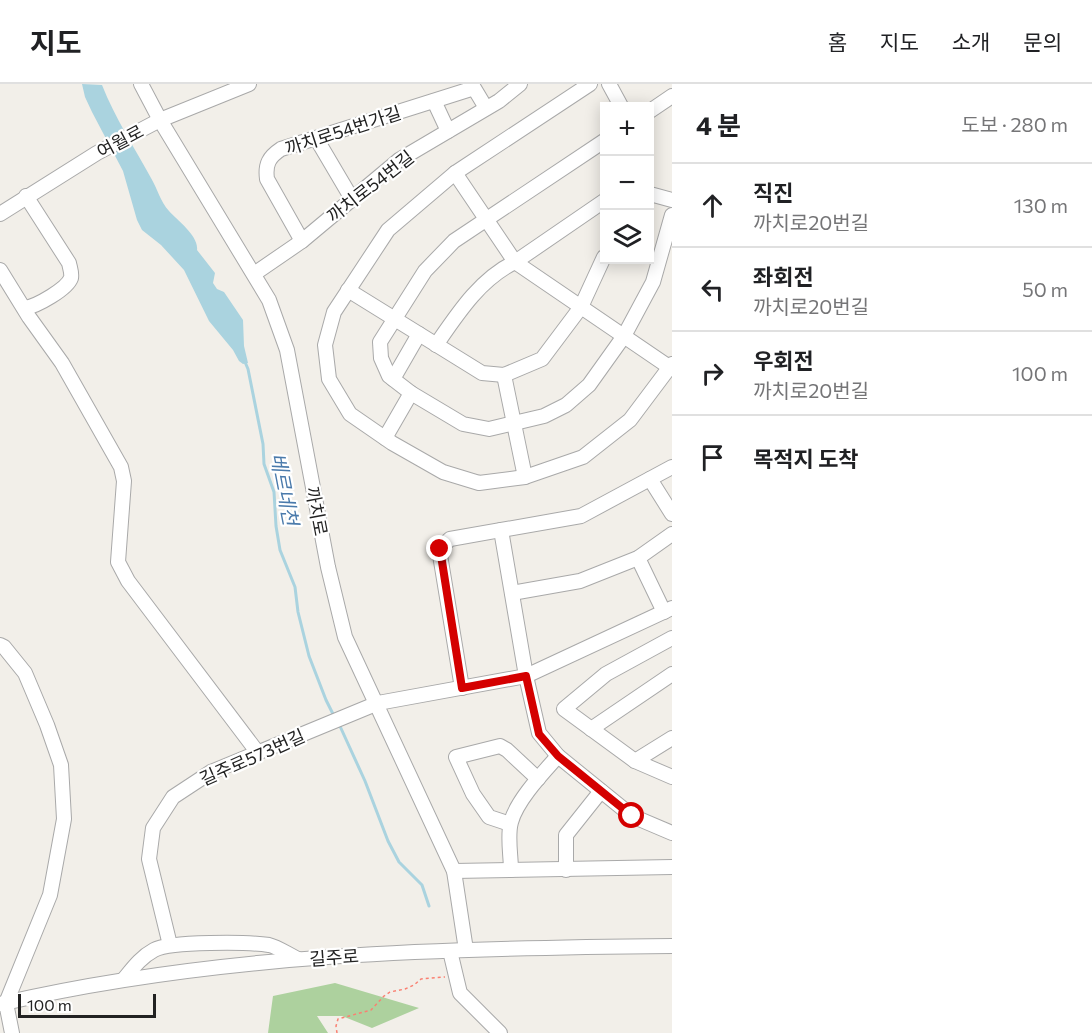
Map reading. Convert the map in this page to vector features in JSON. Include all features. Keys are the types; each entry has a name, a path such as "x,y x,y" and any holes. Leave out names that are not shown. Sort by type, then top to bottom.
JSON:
{"street":[{"name":"까치로","path":"141,84 160,120 269,300 287,350 328,567 345,636 378,703 454,872 466,950"},
{"name":"여월로","path":"0,214 97,153 142,129 249,84"},
{"name":"까치로54번길","path":"254,274 302,241 399,160 486,108 520,84"},
{"path":"455,173 514,262 671,367 630,420 583,457 525,477 479,483 443,472 385,438 350,414 329,379 325,345 334,312 388,230 455,173 590,84"},
{"path":"609,84 619,102"},
{"name":"까치로54번가길","path":"302,241 267,179 266,168 271,156 281,149 474,88 486,108"},
{"path":"654,108 672,96"},
{"path":"434,101 448,131"},
{"path":"316,138 352,199"},
{"path":"600,144 485,218 454,241 425,271 380,342 381,358 389,376 411,393 463,424 489,429 544,416 566,405 589,385 624,336 653,282 672,215"},
{"path":"654,195 672,200"},
{"path":"25,308 34,306 66,286 71,279 72,271 26,196"},
{"path":"436,345 478,290 498,270 514,262 600,204"},
{"path":"348,290 482,373 504,375 542,359 580,307 601,264"},
{"path":"0,270 62,363 121,467 123,481 118,562 128,581 258,753"},
{"path":"393,379 419,334"},
{"path":"504,375 525,477"},
{"path":"385,438 411,393"},
{"path":"462,688 440,549 450,539 580,516 672,467"},
{"path":"650,479 672,514"},
{"path":"501,530 526,676 539,734 558,756 632,816 672,833"},
{"path":"512,593 580,581 638,558 672,534"},
{"path":"378,703 526,676 668,610 638,558"},
{"path":"672,638 606,674 564,709 635,761 672,777"},
{"path":"0,645 25,673 47,725 61,765 64,819 50,895 3,1004 12,1033"},
{"path":"591,729 672,674"},
{"name":"길주로573번길","path":"170,945 149,859 153,828 173,797 211,772 378,703"},
{"path":"635,761 671,741"},
{"path":"510,824 489,817 473,794 456,757 500,746 538,778"},
{"path":"511,870 510,824 516,810 538,778 558,756"},
{"path":"566,870 566,835 601,791"},
{"path":"454,872 672,867"},
{"path":"124,979 139,960 155,949 170,945 230,943 271,945 298,959"},
{"name":"길주로","path":"3,1004 124,979 298,959 466,950 672,946"},
{"path":"450,951 460,993 500,1033"}],"path":[{"path":"337,1033 338,1019 372,1010 390,992 405,989 421,979 456,975"}],"green space":[{"path":"335,983 419,1008 372,1028 342,1016 317,1016 328,1033 268,1033 273,996"}],"water":[{"path":"82,84 102,85 163,203 195,239 197,250 215,273 213,283 217,289 224,292 243,320 244,346 248,363 243,364 239,361 209,321 184,270 161,245 142,230 123,171 92,112"}],"waterway":[{"name":"베르네천","path":"245,362 263,444 264,464 274,492 280,550 295,587 298,612 309,656 334,716"},
{"name":"베르네천","path":"339,724 365,781 388,841 399,862 422,885 429,906"}],"route":[{"path":"440,549 462,688 526,676 539,734 558,756 632,816"}]}
